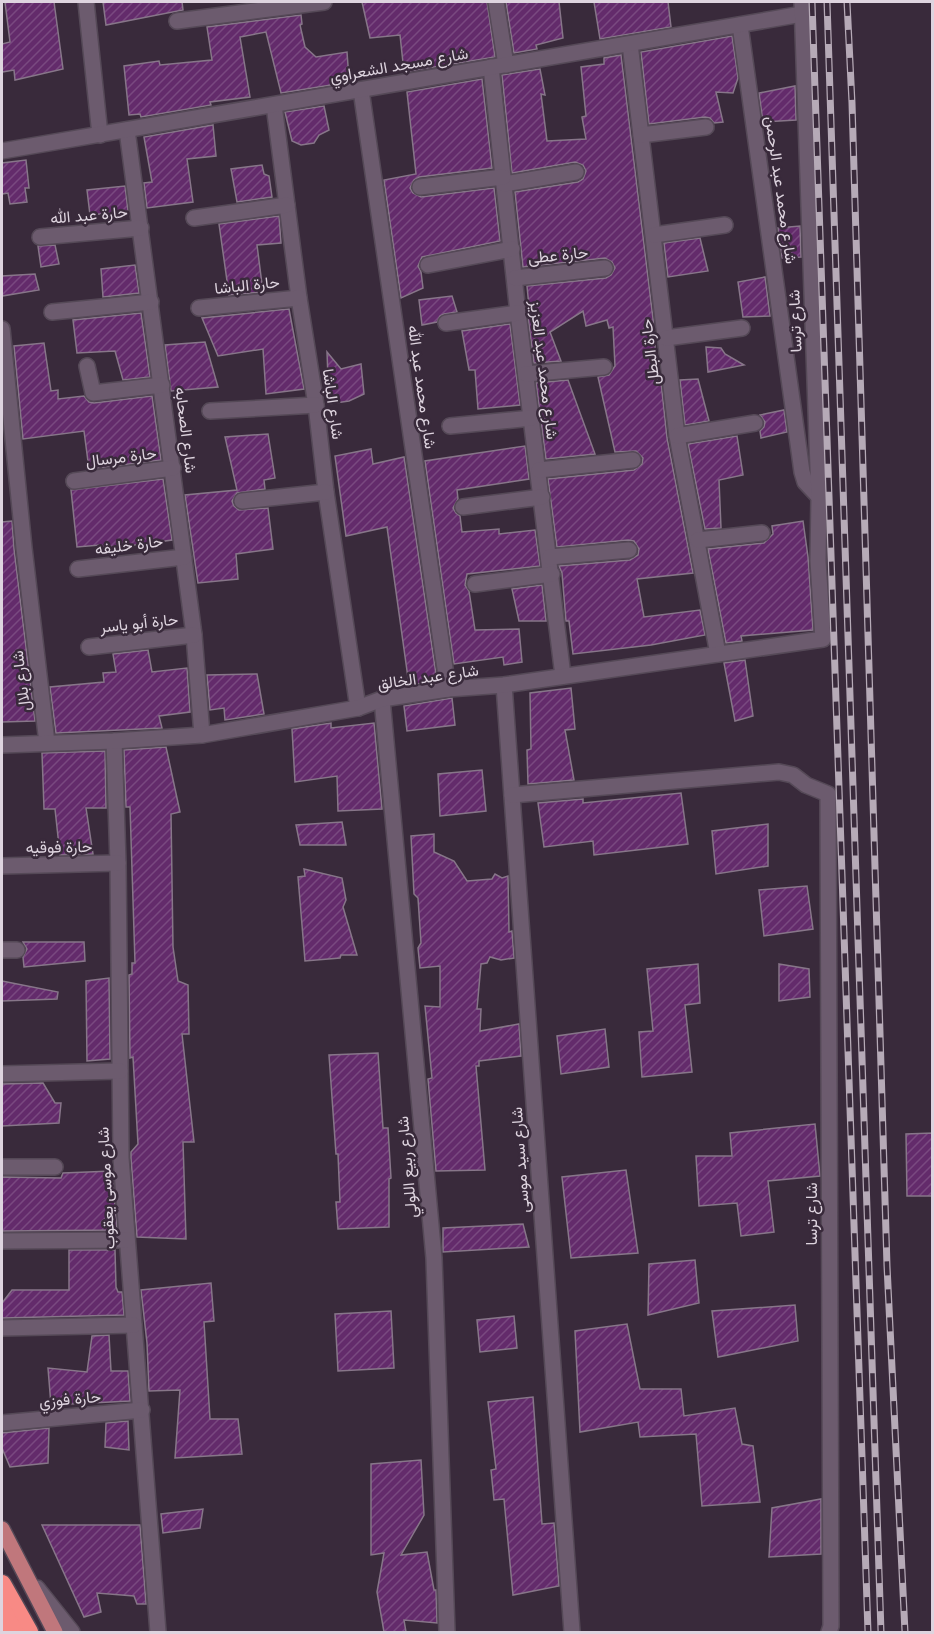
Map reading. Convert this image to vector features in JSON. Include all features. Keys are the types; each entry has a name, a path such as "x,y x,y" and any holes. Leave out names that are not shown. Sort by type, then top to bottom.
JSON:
{"highway":[{"path":"2,1584 29,1632"},
{"path":"2,1610 14,1632"}],"main road":[{"path":"2,1529 55,1632"}],"street":[{"path":"86,2 100,135"},
{"path":"177,21 324,2"},
{"name":"شارع محمد عبد العزيز","path":"496,2 504,181 518,313 564,676"},
{"name":"شارع مسجد الشعراوي","path":"2,151 740,25 802,8"},
{"name":"شارع ترسا","path":"802,8 819,497 818,561 823,639"},
{"name":"شارع محمد عبد الرحمن","path":"740,25 802,472 805,482 819,497"},
{"name":"حارة البطل","path":"630,44 677,436 718,654"},
{"name":"شارع محمد عبد الله","path":"361,90 448,690"},
{"name":"شارع الباشا","path":"274,105 326,492 358,708"},
{"path":"641,135 706,127"},
{"name":"شارع الصحابه","path":"127,130 194,635 202,735"},
{"path":"420,187 504,181 576,172"},
{"path":"194,218 287,205"},
{"path":"654,236 725,225"},
{"name":"حارة عبد الله","path":"40,237 141,228"},
{"path":"428,265 512,249"},
{"name":"حارة عطى","path":"515,278 605,268"},
{"name":"حارة الباشا","path":"199,308 299,298"},
{"path":"52,312 151,302"},
{"path":"446,322 518,313"},
{"path":"666,338 742,328"},
{"name":"شارع بلال","path":"2,329 47,743"},
{"path":"87,366 93,393 162,385"},
{"path":"526,374 604,367"},
{"path":"210,411 316,405"},
{"path":"450,426 532,418"},
{"path":"677,436 755,423"},
{"path":"539,470 633,460"},
{"name":"حارة مرسال","path":"74,481 172,468"},
{"path":"242,501 326,492"},
{"path":"463,507 542,497"},
{"path":"698,540 762,533"},
{"path":"550,557 629,550"},
{"name":"حارة خليفه","path":"78,569 184,557"},
{"path":"475,584 552,574"},
{"name":"حارة أبو ياسر","path":"89,647 194,635"},
{"name":"شارع عبد الخالق","path":"2,745 202,735 358,708 382,699 504,685 823,639"},
{"name":"شارع سيد موسى","path":"504,685 572,1632"},
{"name":"شارع ربيع اللولي","path":"382,699 434,1258 447,1632"},
{"name":"شارع موسى يعقوب","path":"114,741 118,863 121,1158 158,1632"},
{"name":"شارع ترسا","path":"512,795 779,772 793,775 806,785 828,794 831,1579 829,1632"},
{"name":"حارة فوقيه","path":"2,866 118,863"},
{"path":"2,1074 120,1071"},
{"path":"2,1167 55,1167"},
{"path":"2,1241 127,1240"},
{"path":"2,1328 134,1325"},
{"name":"حارة فوزي","path":"2,1423 142,1410"},
{"path":"26,1574 72,1632"}],"building":[{"path":"5,2 54,2 63,69 15,80 14,70 2,72 2,44 10,42"},
{"path":"103,2 182,2 183,10 106,25"},
{"path":"362,2 487,2 495,57 404,72 400,35 370,38"},
{"path":"506,2 559,2 563,38 536,45 537,49 514,53"},
{"path":"594,2 668,2 671,27 600,39"},
{"path":"301,15 302,24 300,25 305,47 316,57 347,52 349,79 331,85 281,93 266,32 240,37 250,97 210,102 211,105 141,117 140,114 129,115 124,66 159,61 160,65 212,60 207,27"},
{"path":"732,36 738,78 733,93 716,92 723,122 714,123 710,118 705,117 649,124 641,52"},
{"path":"621,55 654,327 657,382 661,382 667,438 693,573 637,579 644,617 700,610 705,635 651,645 573,654 569,621 566,621 562,573 559,566 630,560 638,555 639,549 634,541 628,540 557,547 548,479 634,470 642,464 643,458 636,451 615,452 598,377 609,375 615,366 613,327 609,328 607,320 586,326 583,311 550,332 561,361 534,363 528,317 530,317 527,286 606,278 615,268 612,262 605,258 523,267 515,192 578,182 583,179 586,171 583,165 575,162 512,173 502,75 540,69 545,95 541,94 547,141 586,139 582,117 586,116 581,67 604,64 604,58"},
{"path":"482,79 492,168 419,177 414,180 410,188 413,193 421,197 494,188 500,241 422,257 418,266 423,288 401,298 384,180 416,174 407,92"},
{"path":"795,86 796,120 763,122 759,93"},
{"path":"324,106 329,130 319,135 314,143 301,145 292,141 285,112"},
{"path":"213,125 216,156 187,159 193,202 147,208 144,183 152,182 144,137"},
{"path":"26,160 29,188 25,188 27,202 10,204 8,193 2,194 2,163"},
{"path":"262,165 264,174 269,176 272,197 237,202 231,169"},
{"path":"125,186 128,211 90,215 87,190"},
{"path":"279,216 281,243 257,245 263,292 229,295 219,224"},
{"path":"800,226 801,257 782,258 778,228"},
{"path":"700,238 708,271 668,277 664,243"},
{"path":"55,245 59,264 41,267 38,246"},
{"path":"135,265 139,293 103,297 101,269"},
{"path":"35,274 39,290 2,296 2,276"},
{"path":"765,277 770,316 743,317 738,282"},
{"path":"452,296 457,312 444,314 437,322 422,325 419,300"},
{"path":"289,309 304,389 266,394 263,349 218,356 202,318"},
{"path":"141,313 150,377 123,380 115,351 77,353 73,320"},
{"path":"510,324 520,405 478,409 475,370 469,370 462,331"},
{"path":"205,342 218,387 171,391 165,345"},
{"path":"44,343 51,391 58,390 58,399 84,396 89,402 94,403 152,396 161,460 89,469 84,431 23,439 14,346"},
{"path":"706,347 721,348 725,354 744,365 708,372"},
{"path":"327,352 341,369 361,364 364,394 349,401 329,404"},
{"path":"698,379 709,421 685,425 680,380"},
{"path":"568,380 595,454 546,459 536,383"},
{"path":"784,410 787,432 761,438 760,431 765,422 760,415"},
{"path":"268,434 275,478 264,480 265,489 237,493 232,501 239,510 268,508 273,549 236,554 238,579 198,583 185,495 237,490 225,437"},
{"path":"737,436 743,475 719,480 721,528 705,529 688,444"},
{"path":"525,446 529,479 457,490 458,499 453,508 460,516 462,532 499,529 499,534 535,530 540,566 467,574 465,585 469,591 475,630 519,629 522,662 504,665 503,657 454,664 425,461"},
{"path":"371,449 373,464 404,457 437,681 409,685 387,527 346,536 335,456"},
{"path":"163,479 172,540 128,546 77,547 71,490"},
{"path":"12,521 35,721 2,722 2,522"},
{"path":"803,521 813,630 741,636 742,641 726,643 708,549 764,543 773,534 772,526"},
{"path":"542,585 546,621 519,621 512,589"},
{"path":"148,650 152,672 187,668 190,712 159,716 162,728 56,733 50,687 104,682 103,673 116,672 113,654"},
{"path":"745,660 753,716 735,721 724,663"},
{"path":"257,674 264,714 225,720 224,708 210,710 207,675"},
{"path":"571,688 575,729 565,730 574,780 528,784 527,750 531,749 530,693"},
{"path":"452,698 455,725 407,731 404,706"},
{"path":"331,723 331,728 374,723 382,809 338,811 337,776 295,782 292,729"},
{"path":"166,747 180,812 171,814 173,947 178,981 188,985 189,1034 182,1034 194,1142 183,1142 186,1239 137,1237 131,1158 131,1152 138,1144 133,1057 130,1058 129,975 132,974 132,963 135,963 130,807 126,807 124,750"},
{"path":"105,751 106,808 86,808 93,854 60,855 55,809 44,809 42,753"},
{"path":"482,770 486,811 440,816 438,774"},
{"path":"681,793 688,844 594,855 593,841 544,847 538,803 583,799 583,803"},
{"path":"342,822 346,845 300,845 296,825"},
{"path":"768,824 768,866 716,874 712,831"},
{"path":"434,834 434,852 454,861 467,881 492,879 495,874 502,878 508,876 509,932 512,931 514,958 501,960 490,957 487,963 481,964 477,1009 481,1009 480,1031 519,1024 521,1056 479,1061 479,1066 476,1066 485,1170 436,1171 428,1079 432,1078 425,1006 440,1007 440,966 420,968 418,898 414,894 411,836"},
{"path":"304,869 342,878 346,900 343,907 357,955 341,955 340,958 305,961 298,877 305,876"},
{"path":"807,886 813,929 764,936 759,890"},
{"path":"23,942 84,942 85,961 24,967 23,957 27,949"},
{"path":"698,964 700,1003 685,1005 692,1072 642,1077 639,1032 653,1031 647,969"},
{"path":"779,964 809,969 810,997 779,1001"},
{"path":"109,978 110,1059 87,1061 86,981"},
{"path":"2,981 58,992 57,999 2,1001"},
{"path":"605,1029 609,1067 561,1074 557,1036"},
{"path":"378,1053 383,1128 388,1128 391,1178 389,1179 389,1227 338,1229 336,1202 340,1202 338,1154 336,1154 329,1055"},
{"path":"43,1083 55,1103 61,1103 59,1123 2,1126 2,1084"},
{"path":"815,1124 820,1176 768,1181 774,1232 741,1236 737,1203 699,1206 696,1156 732,1156 730,1133"},
{"path":"933,1133 933,1196 907,1196 906,1134"},
{"path":"626,1170 638,1253 571,1258 562,1177"},
{"path":"112,1171 117,1230 2,1231 2,1177 61,1178 63,1173"},
{"path":"523,1224 529,1247 443,1252 443,1228"},
{"path":"69,1250 115,1250 116,1287 118,1292 122,1292 124,1315 2,1318 2,1303 12,1290 69,1290"},
{"path":"695,1260 699,1303 648,1315 649,1264"},
{"path":"211,1283 214,1321 204,1322 210,1419 238,1419 242,1454 175,1458 180,1390 149,1391 141,1290"},
{"path":"795,1305 798,1341 718,1357 712,1311"},
{"path":"391,1311 394,1368 338,1371 335,1314"},
{"path":"514,1316 517,1348 480,1352 477,1320"},
{"path":"627,1324 640,1389 681,1389 684,1416 735,1408 742,1444 753,1446 760,1502 702,1506 696,1434 640,1437 638,1422 580,1432 575,1331"},
{"path":"109,1335 111,1371 128,1371 130,1401 51,1405 48,1368 87,1372 92,1336"},
{"path":"533,1397 542,1524 554,1523 559,1586 513,1595 504,1499 494,1500 491,1470 496,1469 488,1402"},
{"path":"128,1421 129,1450 105,1447 106,1423"},
{"path":"49,1428 48,1463 10,1467 2,1448 2,1433"},
{"path":"421,1460 424,1515 401,1555 427,1552 434,1590 436,1590 437,1623 404,1620 406,1632 384,1632 377,1592 384,1553 371,1555 371,1464"},
{"path":"821,1499 821,1554 769,1557 772,1508"},
{"path":"203,1509 200,1528 163,1533 161,1514"},
{"path":"42,1525 140,1525 146,1604 137,1604 134,1596 97,1593 101,1612 84,1617"}],"railway":[{"path":"812,2 868,1632"},
{"path":"827,2 881,1632"},
{"path":"847,2 852,103 887,1266 905,1632"}]}
